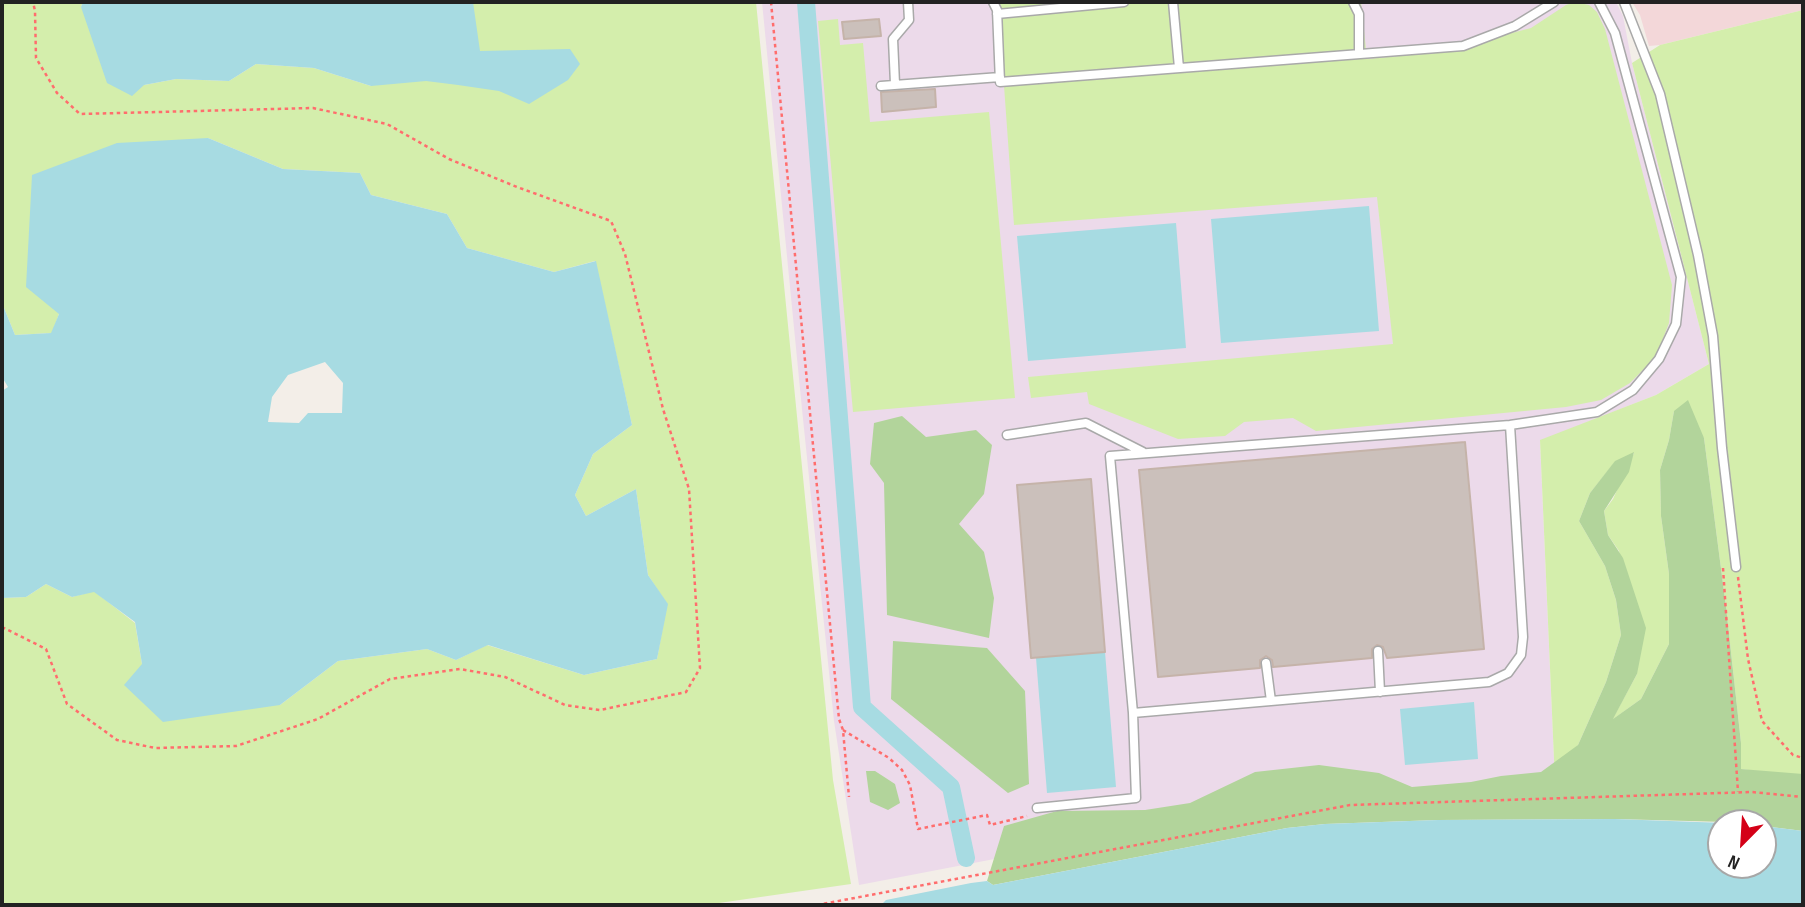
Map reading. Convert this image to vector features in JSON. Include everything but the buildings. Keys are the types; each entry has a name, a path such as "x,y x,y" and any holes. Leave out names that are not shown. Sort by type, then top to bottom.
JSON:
{"lane":[{"path":"895,84 893,39 909,20 908,2"},
{"path":"993,2 997,14 1000,82 1463,46 1515,26 1554,2"},
{"path":"997,14 1124,2"},
{"path":"1173,2 1179,68"},
{"path":"1353,2 1359,14 1359,53"},
{"path":"1037,808 1136,798 1133,713 1110,456 1510,425 1597,412 1633,390 1659,359 1676,324 1681,277 1615,33 1599,2"},
{"path":"1624,2 1660,94 1698,255 1713,336 1722,448 1736,567"},
{"path":"881,86 1000,77"},
{"path":"1007,435 1086,423 1146,453"},
{"path":"1133,713 1489,682 1508,673 1521,655 1522,637 1510,425"},
{"path":"1378,651 1380,692"},
{"path":"1266,663 1271,701"}],"path":[{"path":"2,627 46,649 67,704 117,740 155,748 236,746 318,719 390,679 460,669 505,677 565,705 600,709 686,692 700,668 689,489 663,409 625,254 611,221 449,159 387,124 313,108 80,114 57,93 36,58 33,2"},
{"path":"771,2 839,719 843,730 849,797"},
{"path":"1722,558 1738,792"},
{"path":"1736,567 1748,659 1762,721 1793,755 1803,758"},
{"path":"843,730 889,758 902,770 910,785 918,829 987,816 990,825 1031,815 1037,808"},
{"path":"817,905 1350,805 1738,792 1803,797"}],"shaded area":[{"path":"762,2 1616,2 1623,16 1632,63 1709,364 1656,395 1540,441 1555,782 1135,832 859,885 834,721"},
{"path":"1632,2 1803,2 1803,10 1649,46 1640,15"}],"green space":[{"path":"2,2 83,2 81,7 144,85 176,79 229,81 256,64 314,68 371,86 389,2 756,2 833,780 851,884 705,905 2,905 2,598 26,597 46,584 72,597 94,591 135,623 142,664 280,705 338,661 427,649 456,660 487,645 584,675 657,659 667,604 648,575 636,489 586,516 575,495 593,454 632,425 595,261 554,272 467,248 447,214 371,195 360,173 283,169 208,138 59,314 52,333 15,335 2,303"},
{"path":"998,2 1361,2 1367,59 1462,50 1531,28 1566,5 1575,2 1589,5 1597,12 1605,29 1672,285 1669,323 1656,357 1630,383 1601,400 1566,407 1316,431 1293,418 1244,422 1225,436 1178,439 1089,404 1087,392 1031,398 1028,377 1393,344 1377,197 1014,225"},
{"path":"1803,10 1803,777 1741,769 1741,743 1726,607 1704,438 1674,411 1660,470 1661,516 1669,574 1669,644 1641,699 1612,720 1637,674 1619,551 1608,535 1604,511 1613,499 1634,453 1615,462 1590,493 1579,521 1605,566 1616,600 1621,635 1606,682 1578,745 1555,782 1540,440 1656,395 1709,364 1632,63 1660,45"},
{"path":"838,19 840,45 863,43 870,122 989,112 1015,398 853,412 818,21"},
{"path":"1688,400 1704,438 1726,607 1741,743 1741,769 1803,774 1803,831 1777,828 1777,809 1707,809 1707,821 1438,820 1325,824 1287,828 993,885 987,881 1004,826 1057,811 1145,810 1190,803 1255,772 1319,765 1379,773 1412,787 1541,772 1578,745 1606,682 1621,635 1616,600 1605,566 1579,521 1590,493 1615,461 1634,452 1629,472 1604,511 1608,535 1623,558 1646,628 1637,674 1613,719 1641,699 1669,644 1669,574 1661,516 1660,470 1674,411"},
{"path":"902,416 926,437 976,430 992,445 984,494 959,524 984,552 994,598 989,638 887,615 884,483 870,464 874,423"},
{"path":"893,641 987,648 1025,691 1029,784 1008,793 891,699"},
{"path":"866,771 875,771 895,784 900,803 888,810 870,802"}],"water":[{"path":"83,2 473,2 480,51 570,49 580,64 568,80 529,104 499,91 426,81 371,86 314,68 256,64 229,81 176,79 144,85 132,96 107,83 81,7"},
{"path":"208,138 283,169 360,173 371,195 447,214 467,248 554,272 596,261 632,425 593,454 575,495 586,516 636,489 648,575 668,604 657,659 584,675 488,645 456,660 427,649 338,661 280,705 163,722 124,685 142,664 135,622 94,592 72,597 46,584 26,597 2,598 2,391 8,387 2,377 2,303 15,335 51,333 59,314 26,287 32,175 117,143","holes":["325,362 343,383 342,413 308,413 299,423 268,422 272,397 288,375"]},
{"path":"1369,206 1379,331 1221,343 1211,219"},
{"path":"1176,223 1186,348 1028,361 1017,236"},
{"path":"1105,652 1116,787 1047,793 1036,658"},
{"path":"1474,702 1478,759 1405,765 1400,709"},
{"path":"1615,819 1707,822 1707,879 1777,879 1777,828 1803,831 1803,905 881,905 886,900 971,883 987,881 993,885 1287,828 1438,820"}],"waterway":[{"path":"806,2 862,707 951,787 966,858"}]}
